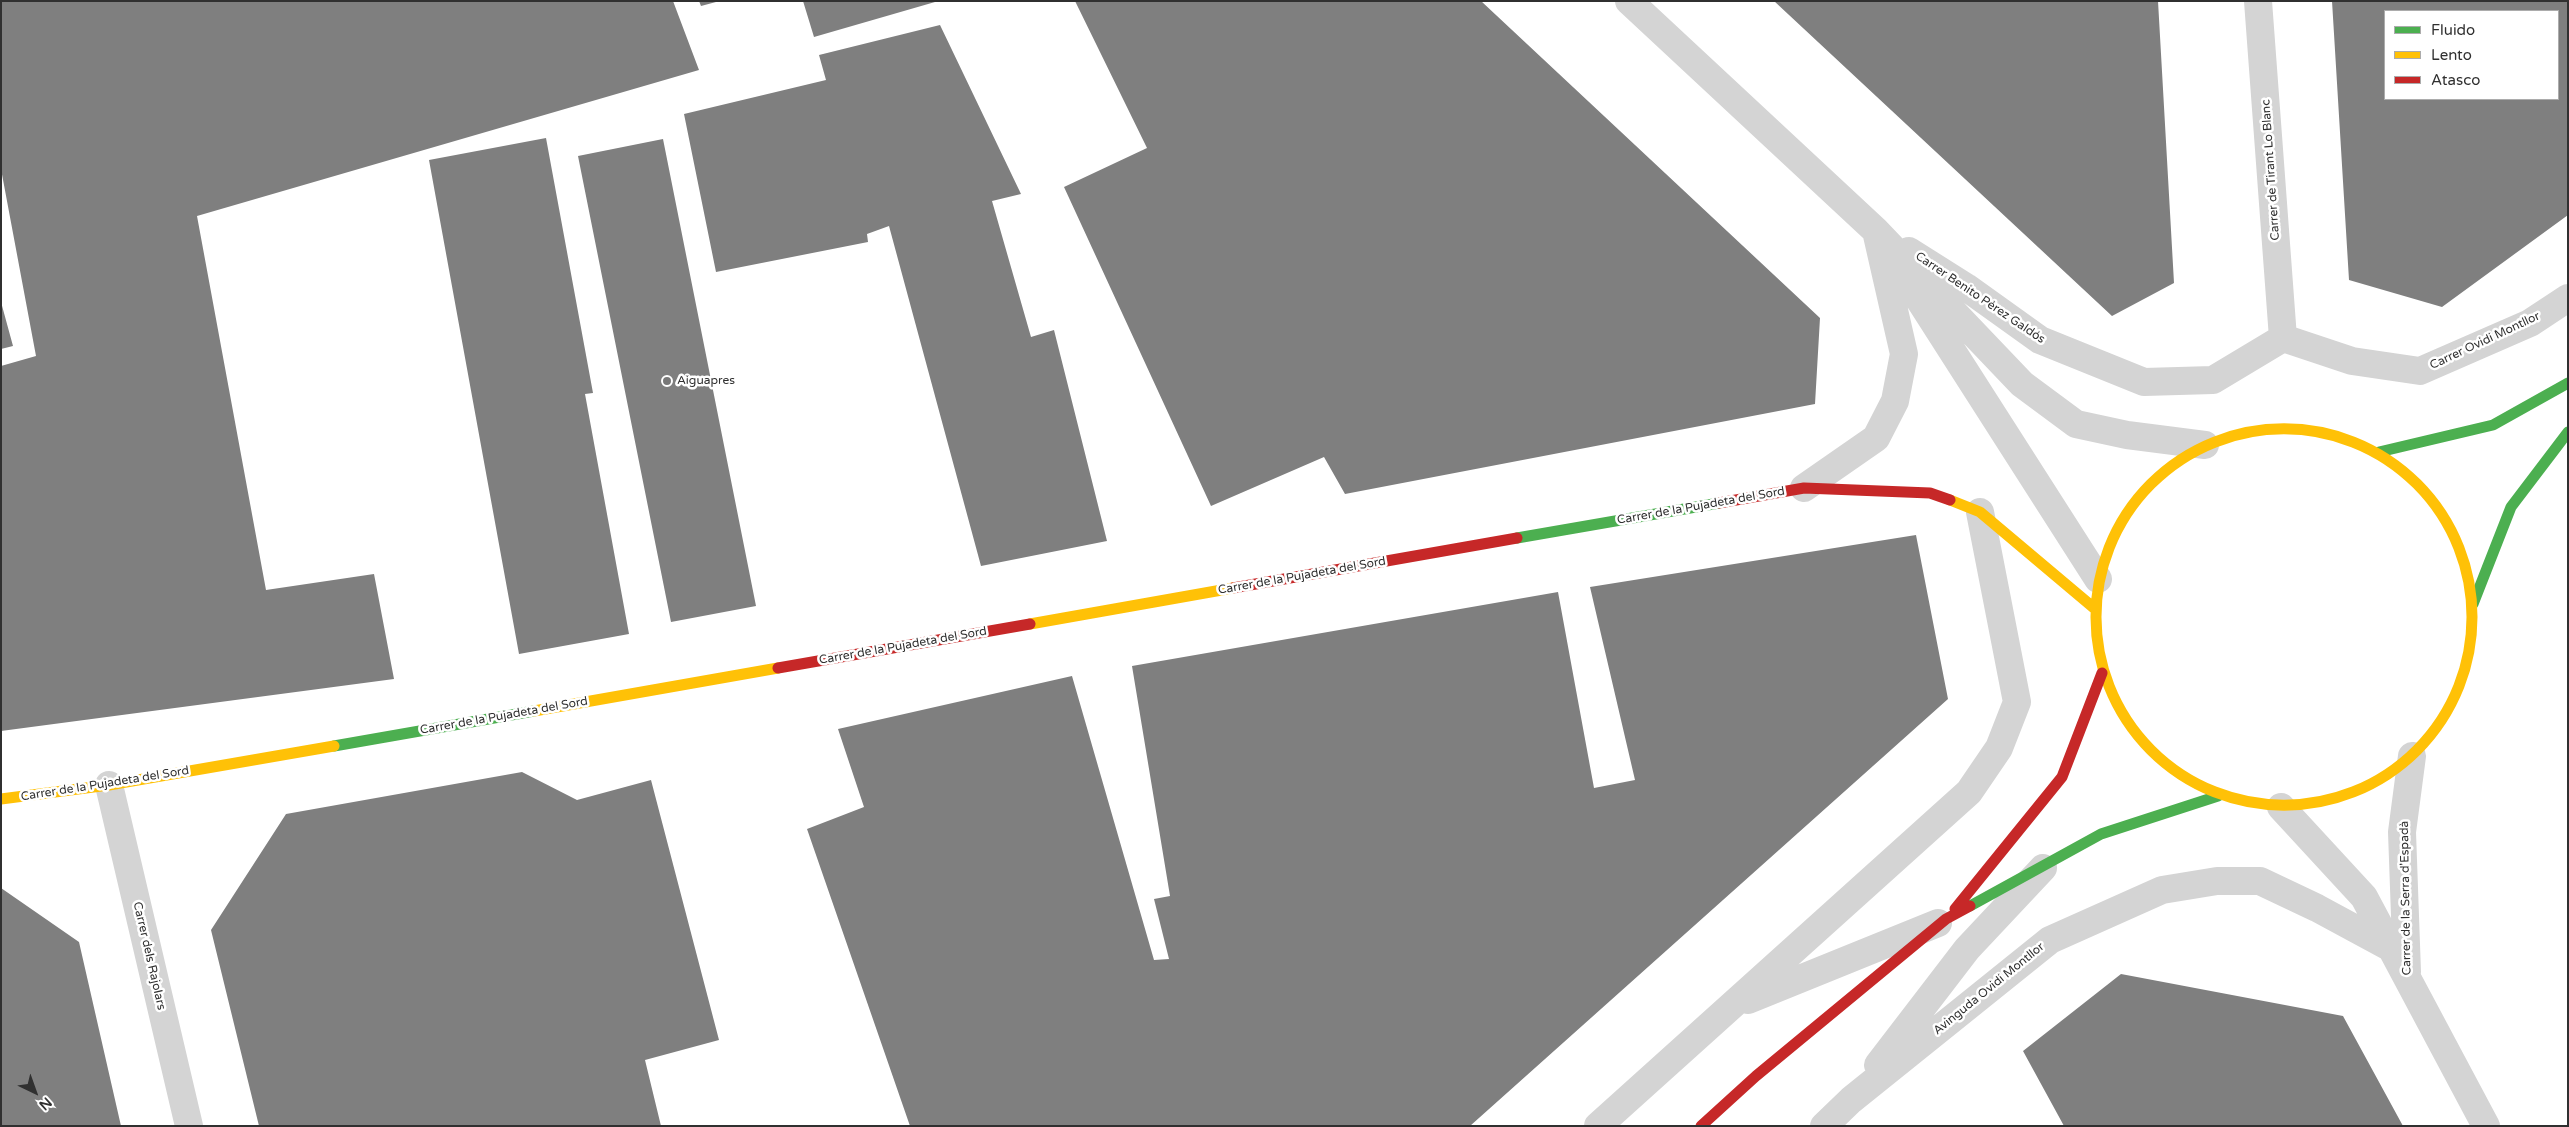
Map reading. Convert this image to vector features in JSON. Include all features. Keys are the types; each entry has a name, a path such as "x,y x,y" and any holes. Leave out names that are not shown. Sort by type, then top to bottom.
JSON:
{"street":[{"name":"Carrer Benito Pérez Galdós","path":"1629,1 1876,230 2022,384 2076,424 2127,436 2205,445"},
{"name":"Carrer de Tirant Lo Blanc","path":"2258,1 2283,338"},
{"name":"Carrer Benito Pérez Galdós","path":"1876,230 1966,287 2040,340 2144,382 2213,380 2283,338"},
{"name":"Carrer Benito Pérez Galdós","path":"1876,230 2098,579"},
{"name":"Carrer de la Pujadeta del Sord","path":"1804,488 1876,438 1895,401 1904,354 1876,230"},
{"name":"Carrer Ovidi Montllor","path":"2283,338 2352,361 2420,371 2530,323 2568,298"},
{"path":"2379,452 2493,425 2568,383"},
{"path":"2262,428 2322,431 2379,452 2426,492 2459,544 2473,604 2469,660 2448,712 2412,756 2351,794 2281,806 2218,796 2167,767 2128,726 2102,673 2094,608 2098,579 2119,524 2155,478 2205,445 2262,428"},
{"path":"2473,604 2512,507 2568,432"},
{"name":"Carrer de la Pujadeta del Sord","path":"1,800 109,785 1804,488 1930,493 1980,512 2094,608"},
{"name":"Avinguda Ovidi Montllor","path":"1598,1126 1969,792 2000,748 2018,702 1980,512"},
{"name":"Avinguda Ovidi Montllor","path":"1702,1126 1756,1076 1946,919 2062,778 2102,673"},
{"name":"Carrer de la Serra d'Espadà","path":"2407,981 2402,832 2412,756"},
{"name":"Carrer dels Rajolars","path":"109,785 189,1126"},
{"name":"Avinguda Ovidi Montllor","path":"1731,1007 1946,919 2101,834 2218,796"},
{"name":"Carrer de la Serra d'Espadà","path":"2281,806 2364,897 2407,981 2486,1126"},
{"name":"Avinguda Ovidi Montllor","path":"1851,1100 1967,949 2046,864"},
{"name":"Avinguda Ovidi Montllor","path":"1824,1126 1851,1100 2050,940 2162,890 2217,880 2260,881 2317,908 2390,948"}],"building":[{"path":"1,1 673,1 699,70 197,216 266,590 374,574 394,679 1,731 1,366 36,356 1,169"},
{"path":"699,1 715,1 716,2 701,6"},
{"path":"803,1 935,1 935,2 814,37"},
{"path":"1075,1 1481,1 1820,318 1815,404 1345,494 1324,457 1211,506 1064,187 1147,148"},
{"path":"1774,1 2158,1 2174,283 2112,316"},
{"path":"2332,1 2568,1 2568,215 2442,307 2349,280"},
{"path":"940,25 1021,194 992,201 1031,337 1054,330 1107,541 981,566 889,226 867,234 868,242 716,272 684,114 826,80 819,55"},
{"path":"546,138 593,393 585,394 629,634 519,654 429,160"},
{"name":"Aiguapres","path":"663,139 756,606 671,622 578,156"},
{"path":"1,302 13,346 1,349"},
{"path":"1916,535 1948,699 1470,1126 910,1126 807,829 864,807 838,729 1072,676 1154,960 1169,959 1154,899 1170,896 1132,666 1558,592 1594,788 1635,780 1590,587"},
{"path":"522,772 577,800 651,780 719,1040 645,1060 661,1126 259,1126 211,930 286,814"},
{"path":"1,888 79,942 121,1126 1,1126"},
{"path":"2121,974 2343,1016 2403,1126 2064,1126 2023,1051"}],"traffic: fast":[{"path":"2379,452 2493,425 2568,383"},
{"path":"2473,604 2511,507 2568,432"},
{"path":"1517,538 1719,503"},
{"path":"334,746 534,711"},
{"path":"1970,906 2101,834 2218,796"}],"traffic: slow":[{"path":"2284,429 2321,432 2356,443 2389,461 2417,484 2440,512 2458,545 2469,580 2472,617 2469,654 2458,689 2440,722 2417,750 2389,773 2356,791 2321,802 2284,805 2247,802 2212,791 2179,773 2151,750 2128,722 2110,689 2099,654 2096,617 2099,580 2110,545 2128,512 2151,484 2179,461 2212,443 2247,432 2284,429"},
{"path":"1950,500 1980,512 2094,608"},
{"path":"1030,624 1233,588"},
{"path":"534,711 778,668"},
{"path":"1,799 109,785 334,746"}],"traffic: jam":[{"path":"1719,503 1804,488 1930,493 1950,500"},
{"path":"1233,588 1517,538"},
{"path":"778,668 1030,624"},
{"path":"1955,909 2062,777 2102,673"},
{"path":"1701,1126 1756,1076 1946,919 1970,906"}],"place":[{"name":"Aiguapres","path":"667,381"}]}
